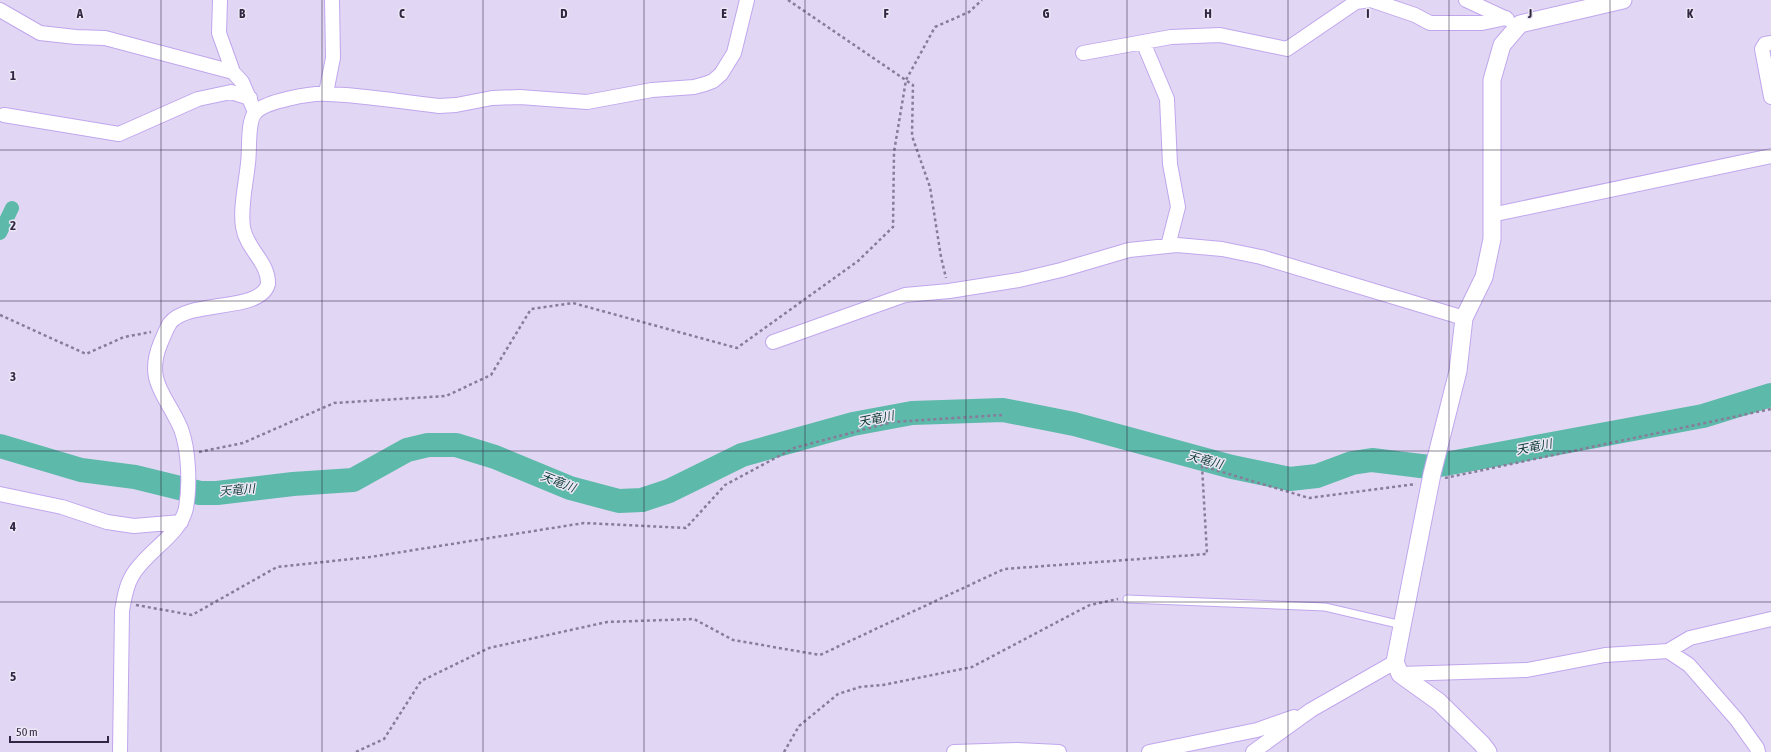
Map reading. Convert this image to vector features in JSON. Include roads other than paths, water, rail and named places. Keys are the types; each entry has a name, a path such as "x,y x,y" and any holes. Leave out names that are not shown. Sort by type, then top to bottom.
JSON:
{"street":[{"path":"220,0 219,33 233,72 242,82 255,112"},
{"path":"326,93 333,58 332,0"},
{"path":"120,752 123,603 127,586 135,571 181,522 186,505 187,458 181,430 154,377 155,362 168,328 179,316 186,312 237,304 263,293 267,289 268,279 266,269 248,242 243,228 242,213 249,160 251,123 255,112 272,102 326,93 439,106 456,105 492,98 520,97 587,102 652,90 694,87 713,81 728,65 737,42 747,0"},
{"path":"1083,53 1171,37 1220,35 1287,49 1356,2 1371,0 1415,15 1430,23 1482,23 1513,21 1623,0"},
{"path":"1466,0 1513,21"},
{"path":"0,10 40,33 76,37 105,38 233,72"},
{"path":"1397,668 1402,625 1431,478 1458,371 1464,318 1484,277 1492,239 1492,80 1502,45 1513,21"},
{"path":"1143,42 1167,99 1170,164 1178,207 1168,246"},
{"path":"1771,43 1765,44 1762,49 1771,97"},
{"path":"4,115 119,134 198,99 231,92 250,98"},
{"path":"1491,215 1771,156"},
{"path":"773,342 905,295 949,291 1019,280 1129,250 1168,246 1222,249 1261,257 1464,318"},
{"path":"0,494 62,507 107,522 134,526 181,522"},
{"path":"1149,752 1258,730 1312,710 1397,668 1527,670 1605,655 1668,651 1690,638 1771,619"},
{"path":"1668,651 1689,665 1737,720 1757,748 1758,752"},
{"path":"1397,668 1439,702 1482,744 1488,752"},
{"path":"1253,752 1312,710"},
{"path":"954,752 1017,750 1059,752"}],"lane":[{"path":"1127,599 1325,607 1402,625"}],"waterway":[{"path":"0,233 12,208"},
{"name":"天竜川","path":"0,446 81,470 135,477 200,493 217,493 293,484 353,480 407,450 428,445 456,445 495,457 570,488 619,501 642,500 669,491 742,455 853,424 912,413 1003,410 1074,424 1232,467 1290,479 1317,476 1352,463 1372,460 1429,467 1703,416 1771,395"}]}
